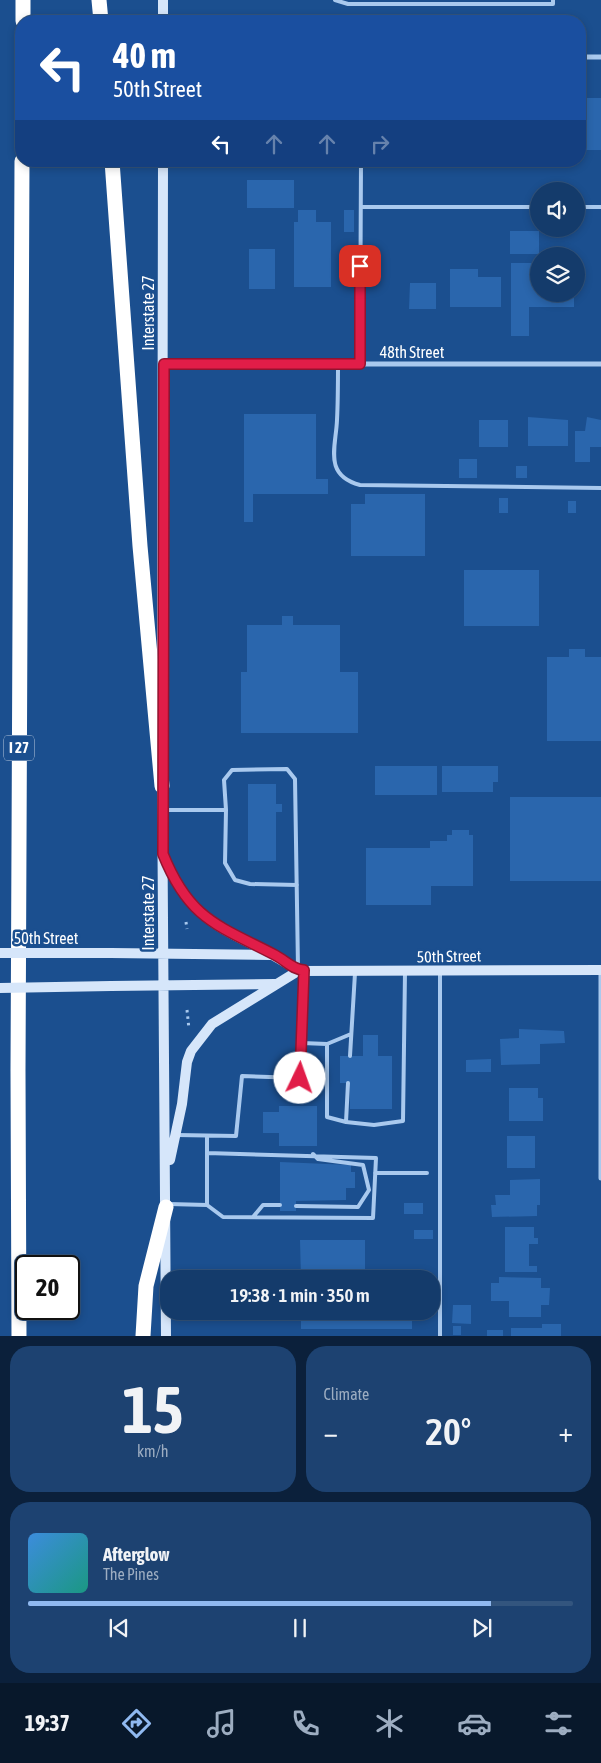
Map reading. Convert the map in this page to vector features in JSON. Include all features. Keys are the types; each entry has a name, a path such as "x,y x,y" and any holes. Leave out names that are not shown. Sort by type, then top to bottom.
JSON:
{"highway":[{"path":"23,0 23,15"},
{"path":"99,0 100,15"},
{"name":"I 27","path":"19,1336 18,1071 22,167"},
{"path":"112,167 140,546 162,786"},
{"path":"143,1336 146,1286 166,1205"}],"main road":[{"path":"162,0 162,15"},
{"name":"Interstate 27","path":"163,167 162,810 166,1336"},
{"path":"163,854 179,888 197,911 227,932 301,970 236,1007 212,1024 191,1051 187,1062 182,1104 166,1178"},
{"name":"50th Street","path":"0,953 163,953 277,956"},
{"name":"50th Street","path":"301,970 601,970"},
{"path":"0,988 279,984"}],"street":[{"path":"586,57 601,57"},
{"name":"48th Street","path":"164,364 601,364"},
{"path":"601,970 601,1178"}],"lane":[{"path":"335,0 348,4 553,4 553,0"},
{"path":"360,364 361,167"},
{"path":"361,207 530,207"},
{"path":"585,207 601,207"},
{"path":"338,364 337,423 332,452 340,474 350,482 369,485 601,488"},
{"path":"176,1135 236,1136 242,1076 300,1078 302,1043 301,970 295,779 287,769 232,770 224,780 226,810 225,863 235,880 250,884 297,885"},
{"path":"162,810 226,810"},
{"path":"350,1056 355,970"},
{"path":"440,970 440,1336"},
{"path":"326,1044 326,1117 346,1122 374,1125 403,1121 405,971"},
{"path":"302,1043 326,1044 351,1034"},
{"path":"346,1122 348,1083"},
{"path":"207,1136 207,1205"},
{"path":"166,1205 207,1205 223,1217 373,1218 376,1158 313,1154 207,1152"},
{"path":"296,1206 358,1207 369,1190 363,1165 318,1159 313,1154"},
{"path":"375,1173 427,1173"},
{"path":"254,1217 263,1206 280,1206"}],"path":[{"path":"179,922 191,920"},
{"path":"186,922 187,929"},
{"path":"187,1010 189,1031"},
{"path":"179,1017 187,1017"}],"building":[{"path":"586,98 601,98 601,150 586,150"},
{"path":"247,180 294,180 294,208 247,208"},
{"path":"298,210 316,210 316,222 331,222 331,287 294,287 294,222 298,222"},
{"path":"344,210 354,210 354,232 344,232"},
{"path":"510,231 530,231 530,237 539,237 539,247 530,247 530,254 510,254"},
{"path":"249,249 275,249 275,289 249,289"},
{"path":"511,263 530,263 530,302 574,302 574,307 529,307 529,336 511,336"},
{"path":"450,269 478,269 478,277 501,277 501,307 450,307"},
{"path":"410,283 436,283 436,309 409,309"},
{"path":"244,414 316,414 316,479 328,479 328,494 253,494 253,522 244,522"},
{"path":"528,417 568,420 568,446 528,446"},
{"path":"587,417 601,420 601,447 590,447 590,462 575,462 575,431 585,431"},
{"path":"479,420 508,420 508,447 479,447"},
{"path":"459,459 477,459 477,478 459,478"},
{"path":"516,466 527,466 527,478 516,478"},
{"path":"365,494 425,494 425,556 351,556 351,504 365,504"},
{"path":"499,498 508,498 508,513 499,513"},
{"path":"568,501 576,501 576,513 568,513"},
{"path":"464,570 539,570 539,626 464,626"},
{"path":"282,616 293,616 293,625 340,625 340,672 358,672 358,733 241,733 241,672 247,672 247,625 282,625"},
{"path":"569,649 585,649 585,657 601,657 601,741 547,741 547,657 569,657"},
{"path":"375,766 437,766 437,795 375,795"},
{"path":"442,766 498,766 498,782 493,782 493,792 442,792"},
{"path":"248,784 276,784 276,804 282,804 282,812 276,812 276,861 248,861"},
{"path":"510,797 601,797 601,881 510,881"},
{"path":"452,830 469,830 469,835 473,835 473,886 431,886 431,905 366,905 366,848 430,848 430,841 447,841 447,835 452,835"},
{"path":"519,1029 564,1031 565,1043 540,1044 540,1064 501,1065 500,1039 519,1038"},
{"path":"363,1035 378,1035 378,1056 392,1056 392,1109 350,1109 350,1083 340,1083 340,1056 363,1056"},
{"path":"491,1059 491,1072 466,1072 466,1060"},
{"path":"509,1088 538,1088 538,1098 543,1098 543,1121 509,1121"},
{"path":"279,1106 317,1106 317,1146 279,1146 279,1133 263,1133 263,1112 279,1112"},
{"path":"507,1136 535,1136 535,1168 507,1168"},
{"path":"280,1162 351,1165 351,1172 355,1172 355,1188 346,1188 346,1200 296,1201 296,1211 280,1211"},
{"path":"540,1179 540,1205 537,1205 537,1216 492,1217 491,1205 496,1205 495,1195 510,1195 510,1180"},
{"path":"404,1203 423,1203 423,1214 404,1214"},
{"path":"505,1227 534,1227 534,1238 538,1238 538,1244 529,1244 529,1266 537,1266 537,1272 505,1272"},
{"path":"414,1230 433,1230 433,1239 414,1239"},
{"path":"300,1240 365,1240 365,1270 301,1270"},
{"path":"499,1277 541,1278 541,1288 550,1288 549,1305 541,1305 541,1317 509,1317 509,1301 491,1301 491,1283 499,1283"},
{"path":"453,1305 471,1305 471,1324 452,1323"},
{"path":"301,1320 412,1320 412,1329 301,1329"},
{"path":"542,1324 561,1324 561,1336 511,1336 511,1328 542,1328"},
{"path":"453,1326 461,1326 461,1335 453,1335"},
{"path":"487,1330 503,1330 503,1336 487,1336"}],"route":[{"path":"300,1078 304,1017 304,970 298,970 277,956 227,932 197,911 179,888 163,854 164,364 360,364 360,266"}]}
